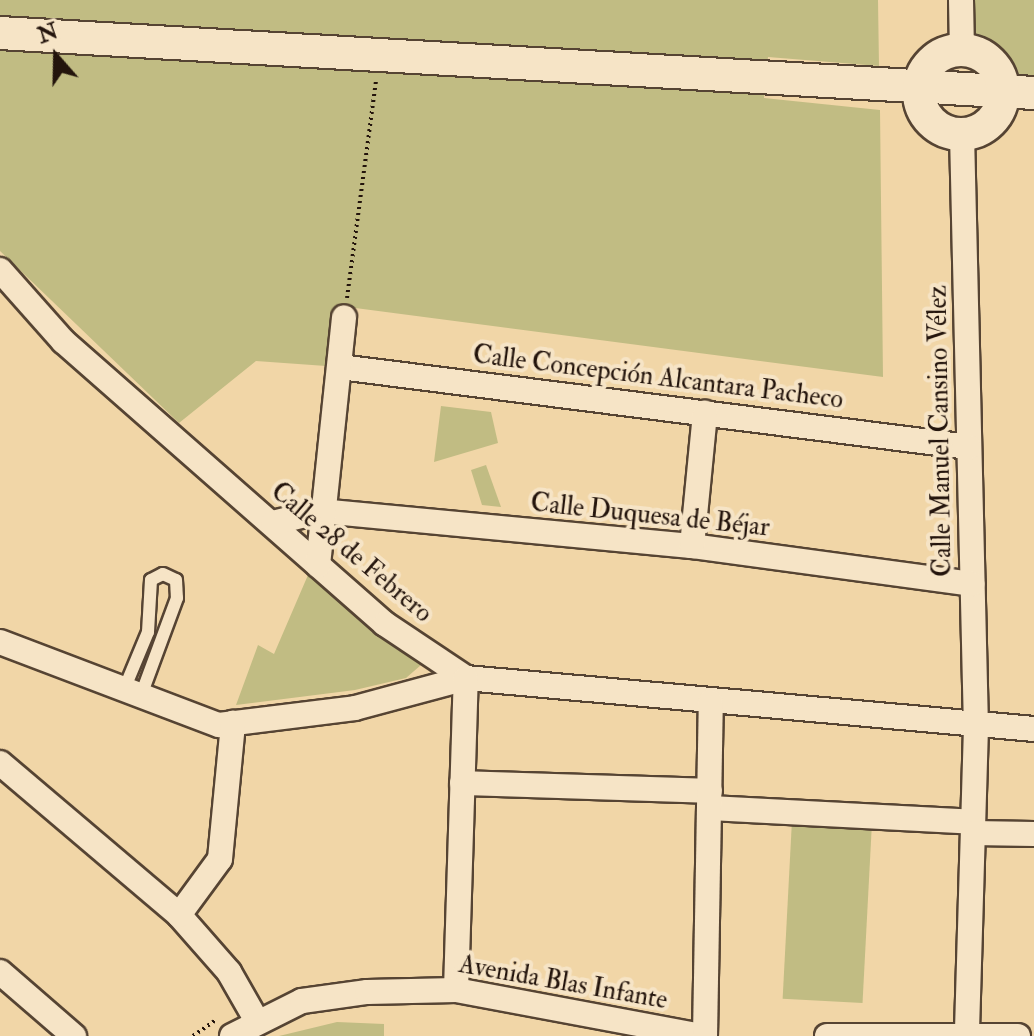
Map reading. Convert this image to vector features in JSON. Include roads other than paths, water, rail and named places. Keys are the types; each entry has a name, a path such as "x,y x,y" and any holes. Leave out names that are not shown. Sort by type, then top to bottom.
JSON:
{"street":[{"path":"961,0 962,50"},
{"path":"0,33 1018,93"},
{"path":"962,50 975,52 996,68 1018,93 995,117 962,134 949,132 926,116 919,89 928,66 949,52 962,50"},
{"name":"Calle Manuel Cansino Vélez","path":"962,134 976,727 967,1035"},
{"name":"Calle 28 de Febrero","path":"0,270 63,341 385,624 466,678 976,727 1034,729"},
{"path":"318,565 321,511 344,317"},
{"name":"Calle Concepción Alcantara Pacheco","path":"340,367 969,447"},
{"path":"692,546 705,413"},
{"path":"280,530 321,511"},
{"name":"Calle Duquesa de Béjar","path":"321,511 692,546 972,584"},
{"path":"0,642 131,695 219,725 355,708 466,678 456,990"},
{"path":"703,1036 711,702"},
{"path":"179,915 220,859 233,723"},
{"path":"0,763 179,915 229,972 257,1021"},
{"path":"462,783 710,800 1034,834"},
{"path":"0,972 74,1036"},
{"name":"Avenida Blas Infante","path":"232,1036 302,1001 367,992 456,990 703,1036"},
{"path":"827,1036 1018,1036"}],"lane":[{"path":"163,574 176,580 177,598 131,695 148,632 151,580 163,574"}]}
